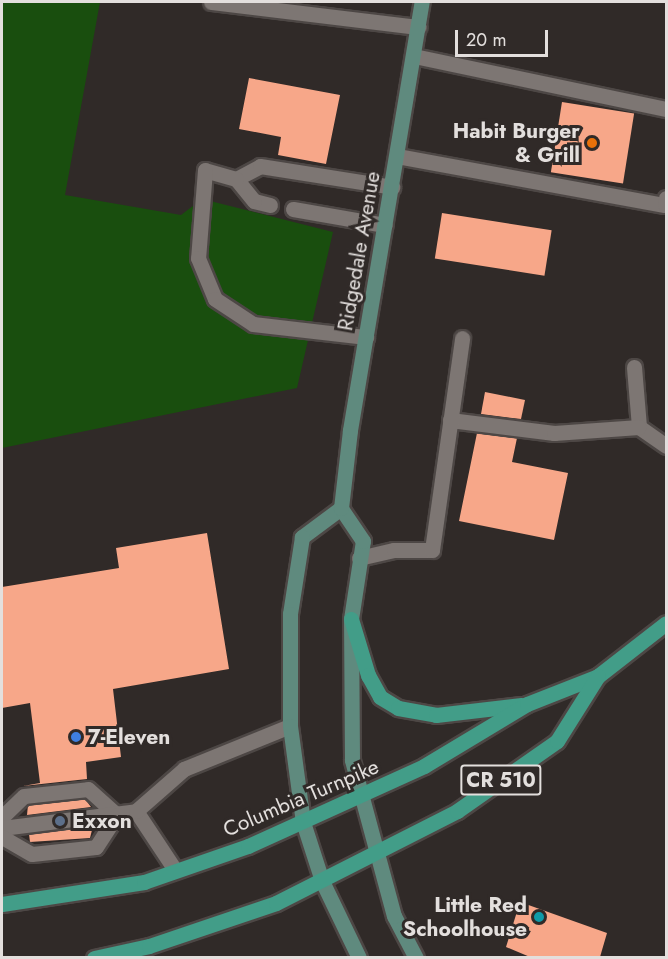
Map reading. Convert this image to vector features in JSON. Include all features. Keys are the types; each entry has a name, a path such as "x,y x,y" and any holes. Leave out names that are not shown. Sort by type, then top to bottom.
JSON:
{"main road":[{"name":"Ridgedale Avenue","path":"342,508 366,337 422,2"},
{"path":"359,957 322,881 303,822 290,726 290,614 302,537 342,508 363,541 351,619 352,760 359,797 394,916 416,957"},
{"path":"351,619 368,675 380,697 402,710 436,716 527,704"},
{"name":"Columbia Turnpike","path":"2,904 144,882 303,822 424,766 527,704 598,676 666,623"},
{"name":"Columbia Turnpike","path":"103,957 160,943 276,903 377,855 457,811 557,741 598,676"}],"lane":[{"path":"211,2 418,27"},
{"path":"414,56 666,109"},
{"path":"397,156 665,205 666,198"},
{"path":"236,180 260,166 392,187"},
{"path":"270,205 254,201 236,180 205,170 198,258 215,299 253,324 366,337"},
{"path":"293,209 385,225"},
{"path":"359,558 394,550 432,550 462,338"},
{"path":"634,367 639,427"},
{"path":"450,420 554,433 639,427 666,446"},
{"path":"2,828 136,811 183,769 290,726"},
{"path":"2,817 24,796 88,789 117,815"},
{"path":"136,811 175,870"},
{"path":"2,837 32,854 96,847 117,815"}],"green space":[{"path":"2,2 100,2 65,195 181,215 202,199 333,232 297,388 2,448"}],"building":[{"path":"249,78 340,95 326,164 278,155 281,137 239,129"},
{"name":"Habit Burger & Grill","path":"562,102 634,113 623,184 551,172"},
{"path":"442,213 552,230 544,276 435,258"},
{"path":"485,392 525,400 521,419 481,414"},
{"path":"477,433 517,438 512,462 568,473 554,540 459,521"},
{"path":"207,533 229,669 113,689 121,757 86,762 87,779 23,786 40,783 30,703 2,708 2,587 119,568 116,548"},
{"path":"85,799 91,807 27,815 28,805"},
{"path":"93,826 90,838 30,842 29,834"},
{"name":"Little Red Schoolhouse","path":"520,902 607,933 600,957 530,957 506,947"}],"place":[{"name":"Habit Burger & Grill","path":"592,143"},
{"name":"7-Eleven","path":"76,737"},
{"name":"Exxon","path":"60,821"},
{"name":"Little Red Schoolhouse","path":"539,917"}]}
